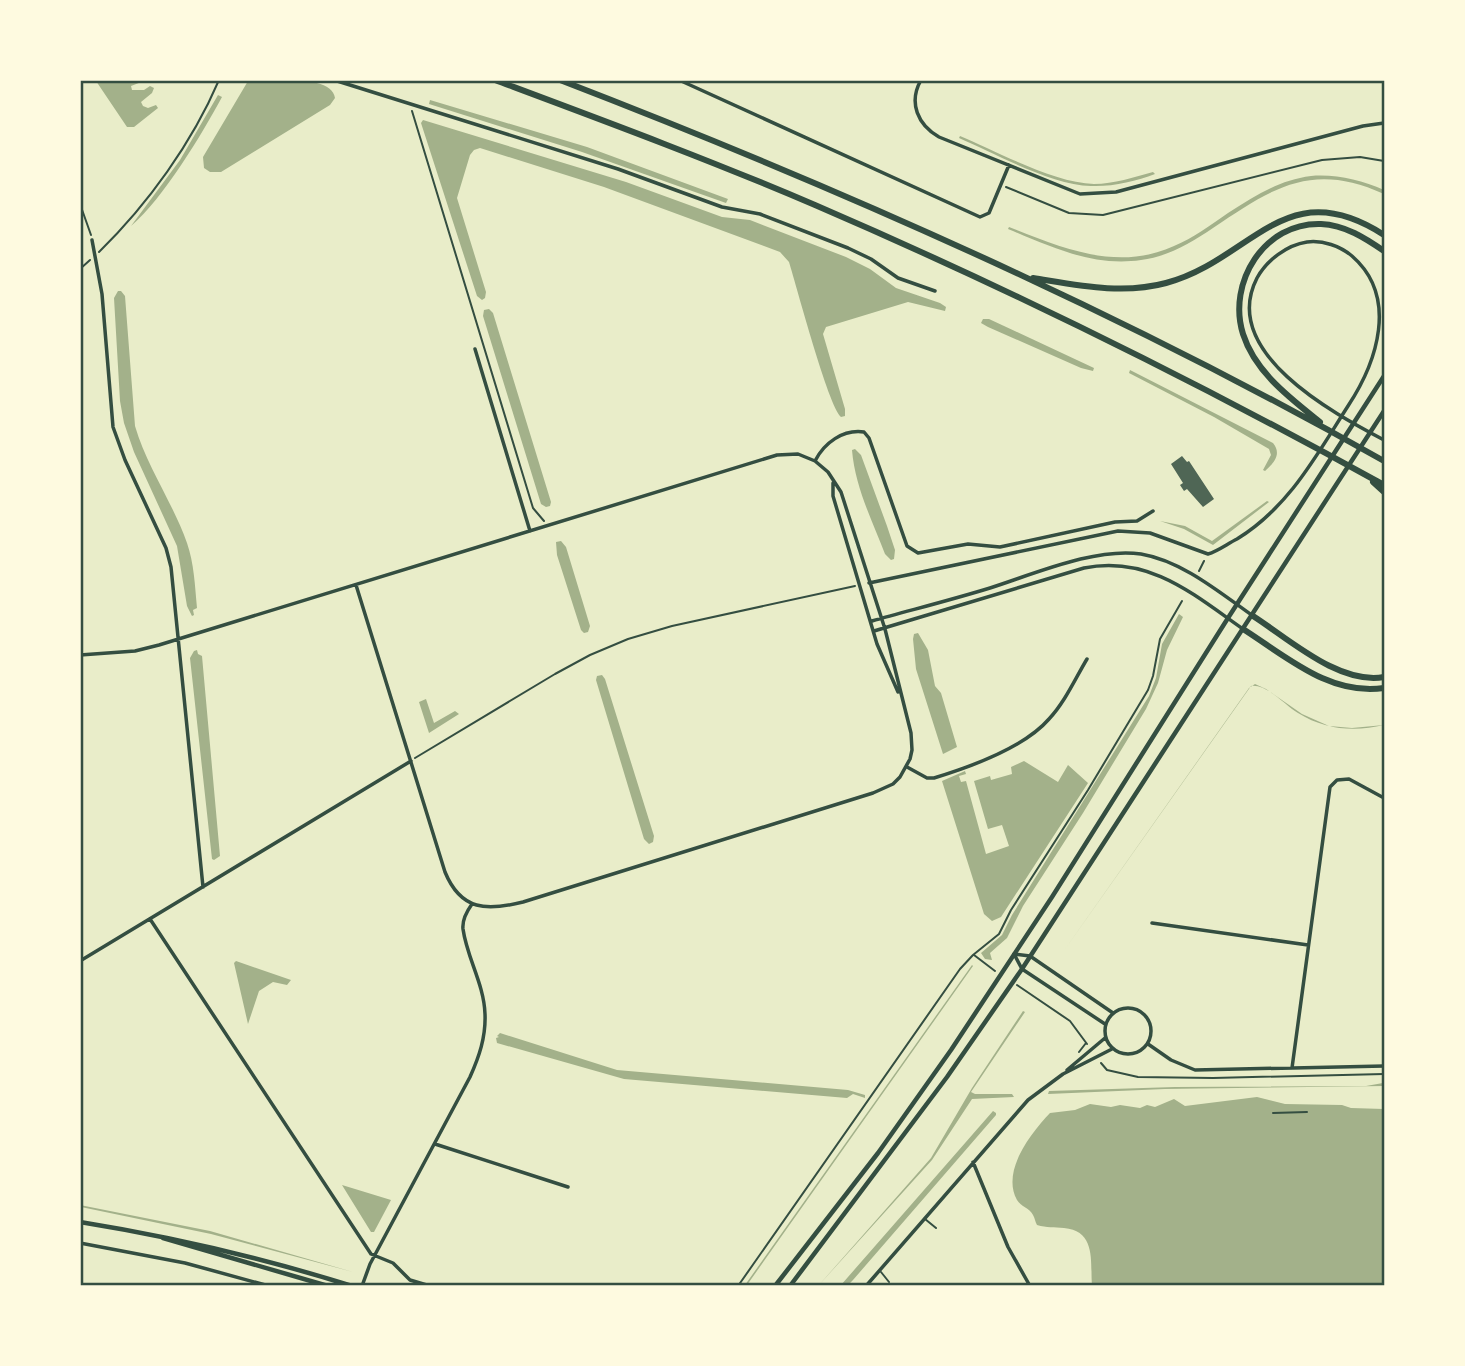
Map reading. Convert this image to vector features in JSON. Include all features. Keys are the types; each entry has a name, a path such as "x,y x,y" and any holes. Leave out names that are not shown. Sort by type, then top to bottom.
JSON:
{"highway":[{"path":"495,80 643,135 904,244 1133,353 1384,485"},
{"path":"560,80 813,182 1027,277 1120,322 1384,461"},
{"path":"1027,277 1117,289 1166,283 1190,275 1281,220 1305,213 1347,215 1384,235"},
{"path":"1332,432 1283,391 1251,353 1238,315 1242,283 1261,250 1276,238 1300,226 1322,224 1343,228 1384,251"},
{"path":"1364,474 1384,492"},
{"path":"1253,616 1341,672 1361,677 1384,677"},
{"path":"1243,629 1334,684 1362,690 1384,688"}],"main road":[{"path":"775,1286 912,1106 1014,954 1384,376"},
{"path":"790,1286 939,1088 1022,969 1384,411"},
{"path":"80,1222 159,1237 328,1286"},
{"path":"159,1237 243,1254 352,1286"}],"street":[{"path":"334,80 618,169 722,207 760,214 848,248 871,259 898,278 935,291"},
{"path":"679,80 980,217 988,215 1010,164"},
{"path":"922,80 915,96 916,109 926,129 939,137 1080,194 1100,195 1363,126 1384,123"},
{"path":"92,240 104,309 113,427 125,460 166,548 173,581 203,887"},
{"path":"869,583 1118,531 1150,533 1208,554 1243,535 1266,518 1282,504 1305,474 1348,406 1369,369 1379,336 1379,310 1375,291 1365,271 1347,253 1322,242 1300,244 1282,252 1269,262 1256,281 1250,309 1256,335 1275,365 1292,382 1337,415 1384,440"},
{"path":"475,349 530,531"},
{"path":"816,461 825,445 831,441 853,432 864,432 869,438 907,546 918,554 968,544 1000,547 1115,522 1133,522 1153,511"},
{"path":"80,655 135,651 178,639 777,455 799,454 816,461 828,471 841,492 886,629 912,750 906,767 893,784 866,796 523,902 499,908 472,904 457,893 450,882 356,585"},
{"path":"833,481 833,496 877,644 901,699"},
{"path":"872,621 1087,558 1117,552 1141,554 1166,561 1253,616"},
{"path":"874,631 1074,571 1110,565 1149,570 1243,629"},
{"path":"906,767 927,778 934,778 981,762 1031,735 1051,718 1087,659"},
{"path":"80,961 411,761"},
{"path":"1292,1068 1331,785 1339,779 1347,778 1384,798"},
{"path":"362,1286 375,1256 477,1062 484,1036 485,1012 483,995 463,929 466,914 472,904"},
{"path":"150,919 371,1254 393,1263 410,1280 430,1286"},
{"path":"1152,923 1308,945"},
{"path":"1014,954 1030,956 1113,1013"},
{"path":"1014,954 1022,969 1105,1024"},
{"path":"1132,1008 1143,1014 1150,1025 1151,1038 1148,1044 1135,1054 1119,1053 1112,1049 1105,1038 1105,1024 1113,1013 1119,1009 1132,1008"},
{"path":"866,1286 1028,1100 1105,1038"},
{"path":"1148,1044 1171,1060 1195,1070 1384,1066"},
{"path":"1063,1074 1112,1049"},
{"path":"435,1144 568,1187"},
{"path":"973,1162 1008,1247 1027,1284"},
{"path":"80,1243 185,1263 269,1286"}],"lane":[{"path":"925,1218 936,1228"},
{"path":"879,1270 889,1282"}],"path":[{"path":"80,269 132,216 169,168 190,136 219,80"},
{"path":"409,103 533,508 547,526"},
{"path":"1001,185 1069,213 1088,216 1103,215 1322,160 1360,157 1384,161"},
{"path":"80,204 92,240"},
{"path":"1199,572 1208,554"},
{"path":"411,761 555,674 628,639 672,626 860,585"},
{"path":"738,1286 960,969 1003,928 1148,690 1160,639 1182,601"},
{"path":"1273,1113 1307,1112"}],"shaded area":[{"path":"96,81 144,81 131,86 132,90 144,90 150,86 154,88 141,102 148,108 156,105 158,108 134,127 127,127"},
{"path":"248,81 311,82 331,90 335,98 330,105 221,172 210,172 204,168 203,157"},
{"path":"218,95 222,97 181,165 156,200 131,226 180,160"},
{"path":"430,100 587,147 728,199 726,203 582,152 429,104"},
{"path":"423,120 626,182 722,217 750,220 846,257 870,269 896,288 940,303 946,307 945,311 908,302 826,327 823,334 845,409 845,416 841,417 821,370 789,262 780,252 604,187 480,148 470,155 457,198 486,292 482,300 477,296 421,123"},
{"path":"960,136 1044,173 1078,182 1101,184 1153,172 1155,174 1099,186 1075,184 1024,168 959,138"},
{"path":"1311,176 1357,181 1384,190 1384,194 1358,184 1335,180 1294,184 1254,201 1178,248 1141,260 1106,261 1089,258 1056,249 1008,229 1009,227 1090,254 1132,257 1153,254 1188,239 1268,190 1288,181"},
{"path":"118,291 125,296 135,426 189,551 197,608 193,610 192,616 187,606 177,546 134,452 124,423 120,401 114,298"},
{"path":"489,309 493,313 550,506 541,504 483,316 484,310"},
{"path":"983,319 989,319 1094,368 1093,371 988,327 981,323"},
{"path":"1130,370 1273,443 1277,451 1274,462 1263,470 1271,455 1269,449 1129,373"},
{"path":"855,449 861,455 887,526 895,550 894,559 891,560 885,554 865,503 854,464 852,450"},
{"path":"1269,502 1213,545 1184,529 1160,521 1185,526 1212,541"},
{"path":"561,541 566,547 590,626 588,632 581,630 557,555 556,542"},
{"path":"1179,614 1183,617 1167,650 1158,683 1146,709 1023,906 1007,938 990,953 992,960 985,959 981,953 1002,935 1149,696 1156,678 1162,644"},
{"path":"918,633 928,650 935,686 941,693 957,747 943,754 916,669 913,639 914,634"},
{"path":"197,650 202,656 220,856 214,860 190,658"},
{"path":"602,675 654,836 653,842 649,844 644,839 596,680 597,676"},
{"path":"1255,684 1266,689 1302,714 1329,726 1308,719 1263,688 1252,686"},
{"path":"1250,687 1063,952 1249,688"},
{"path":"426,699 434,723 455,711 459,714 429,733 419,702"},
{"path":"1384,725 1351,729 1329,726 1352,728"},
{"path":"1024,761 1058,782 1068,765 1088,783 1001,917 992,921 984,914 942,781 965,771 966,774 959,776 961,782 966,781 986,854 1009,846 1002,825 988,829 974,781 1012,774 1011,767"},
{"path":"236,961 291,980 287,985 273,982 259,991 248,1024 234,963"},
{"path":"972,965 747,1285 745,1285"},
{"path":"1023,1011 1025,1012 971,1092 1012,1094 1014,1097 972,1099 932,1160 819,1285 931,1158 972,1088"},
{"path":"500,1033 617,1070 848,1090 865,1095 865,1098 853,1094 847,1098 624,1079 497,1043 496,1038"},
{"path":"1383,1083 1384,1086 1165,1089 1048,1094 1049,1091 1175,1087 1366,1086"},
{"path":"1257,1097 1285,1104 1384,1109 1384,1285 1092,1285 1090,1249 1082,1235 1075,1230 1037,1225 1032,1213 1017,1200 1013,1189 1015,1165 1027,1142 1050,1113 1075,1110 1090,1104 1140,1108 1147,1105 1155,1107 1174,1099 1185,1106"},
{"path":"993,1111 996,1115 853,1280 848,1285 841,1285"},
{"path":"342,1185 391,1200 374,1232 371,1232"},
{"path":"80,1205 210,1231 353,1272 211,1234"}],"building":[{"path":"1182,456 1189,461 1214,499 1203,507 1187,489 1184,491 1180,485 1183,483 1171,464"}]}
